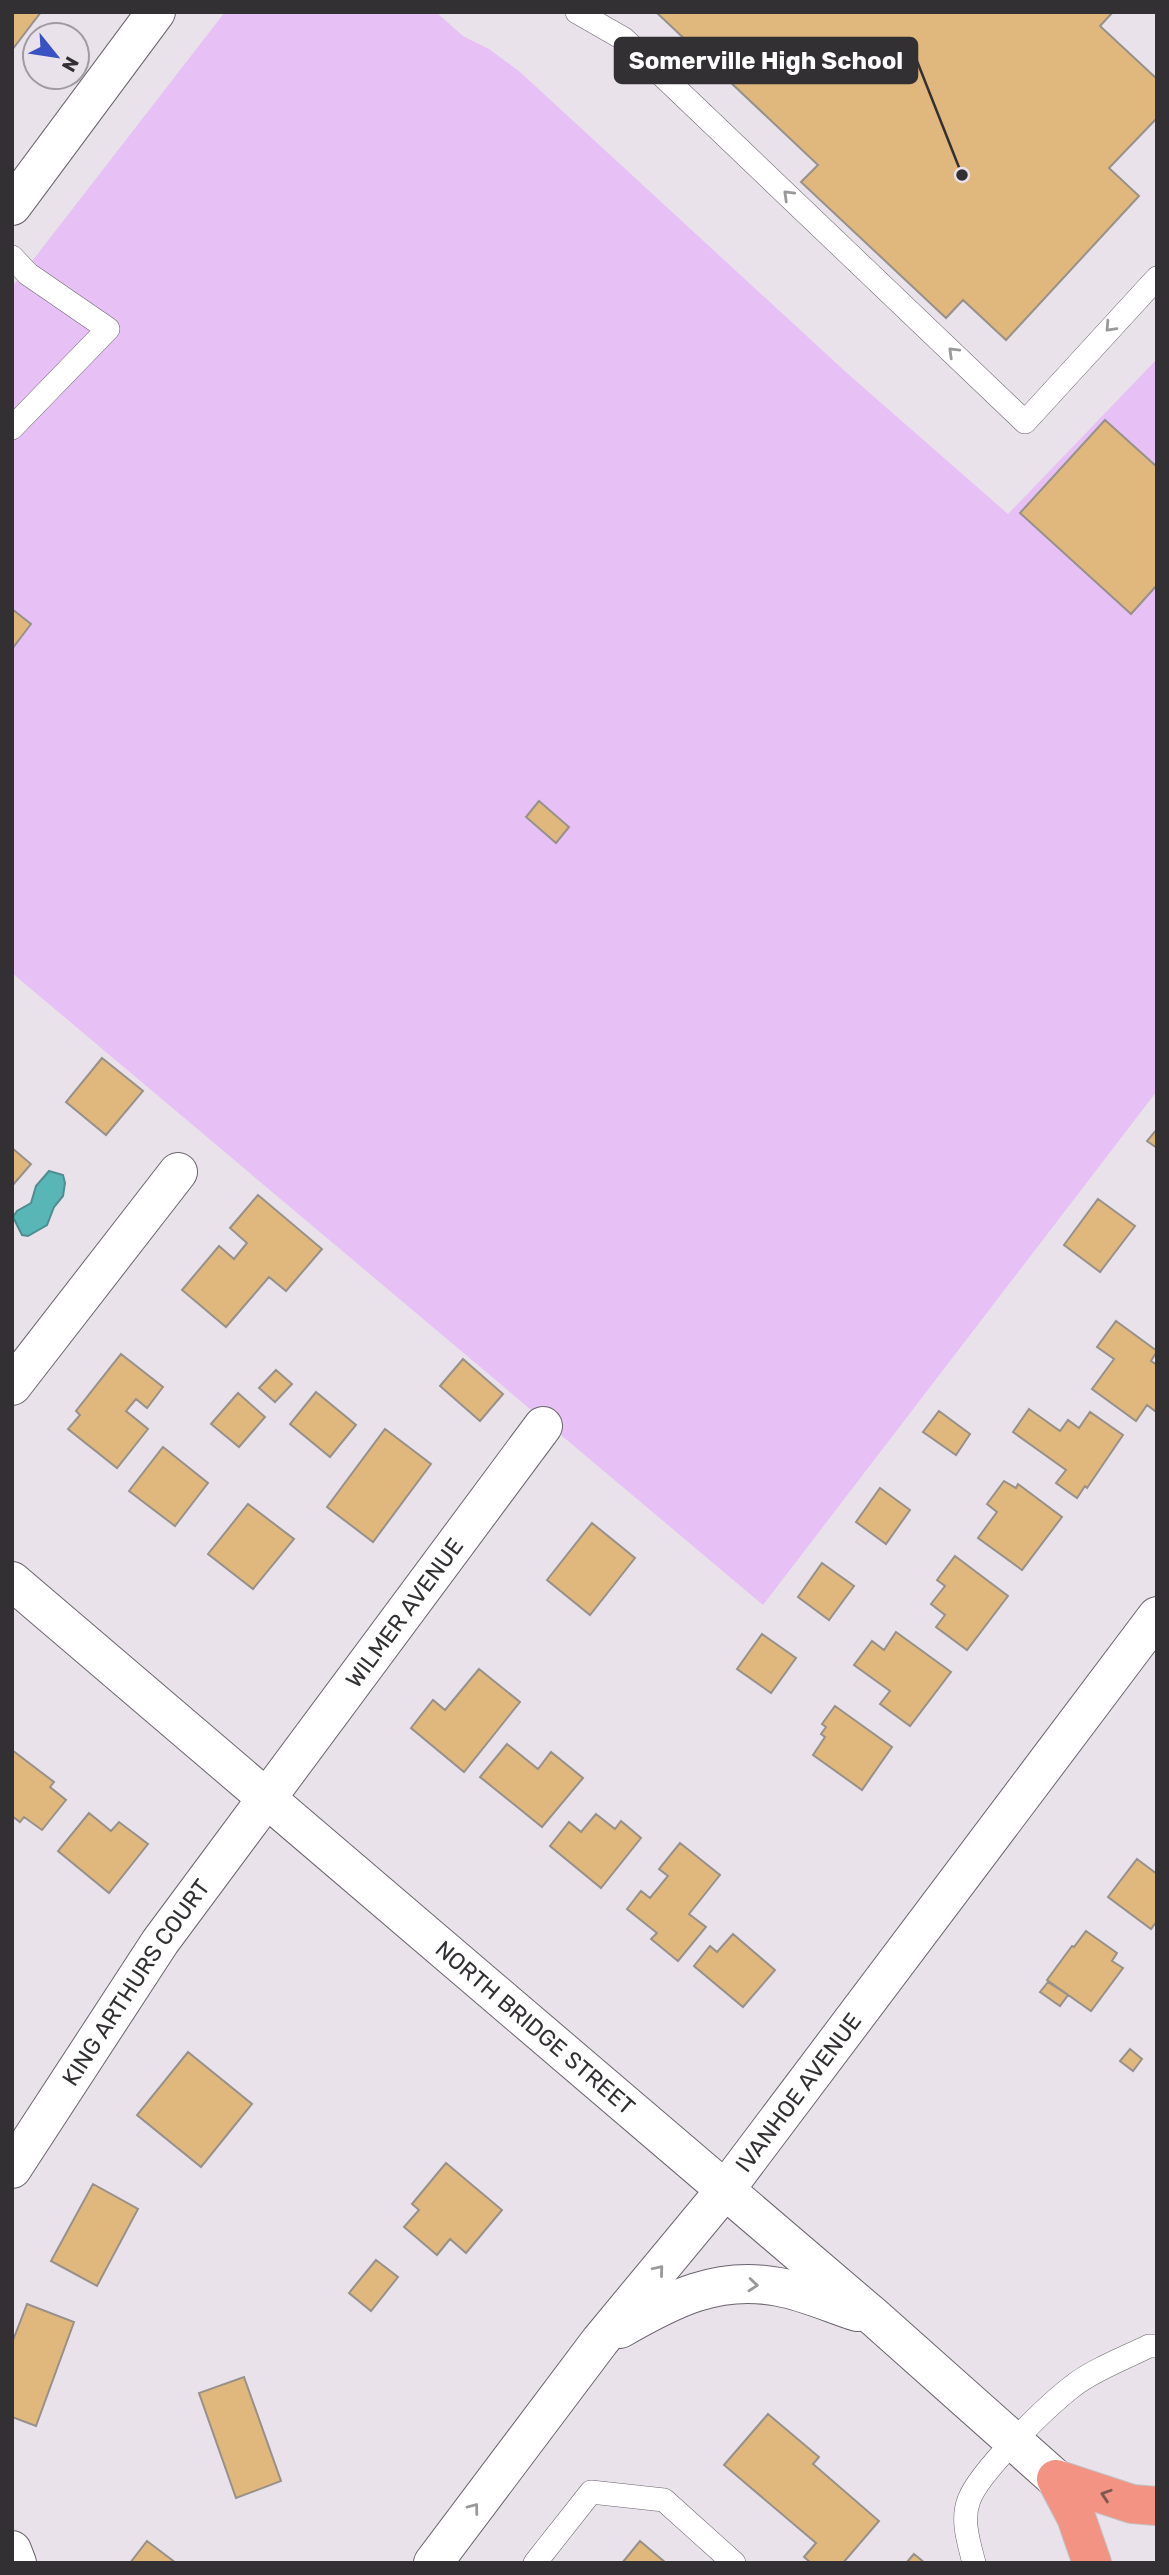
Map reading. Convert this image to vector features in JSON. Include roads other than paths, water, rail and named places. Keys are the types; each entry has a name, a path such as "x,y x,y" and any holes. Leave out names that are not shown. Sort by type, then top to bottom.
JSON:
{"highway":[{"path":"1056,2479 1132,2504 1157,2506"},
{"path":"1056,2479 1076,2517 1092,2563"}],"street":[{"path":"12,206 156,12"},
{"path":"12,1386 178,1172"},
{"name":"WILMER AVENUE","path":"266,1800 542,1426"},
{"name":"NORTH BRIDGE STREET","path":"12,1581 874,2317 1056,2479"},
{"name":"IVANHOE AVENUE","path":"433,2563 600,2341 725,2190 1157,1616"},
{"name":"KING ARTHURS COURT","path":"12,2169 160,1942 266,1800"},
{"path":"600,2341 657,2307 693,2291 735,2283 779,2287 874,2317"},
{"path":"12,2550 17,2563"}],"lane":[{"path":"577,12 624,39 1025,422 1157,278"},
{"path":"12,257 28,274 108,329 12,428"},
{"path":"974,2563 966,2529 967,2502 976,2484 1014,2442 1074,2384 1149,2346 1157,2346"},
{"path":"535,2563 591,2491 664,2500 734,2563"}],"water":[{"path":"49,1171 63,1175 63,1196 54,1207 47,1225 28,1236 22,1235 13,1217 17,1211 31,1203 36,1186"}],"place":[{"name":"Somerville High School","path":"962,175"}]}
